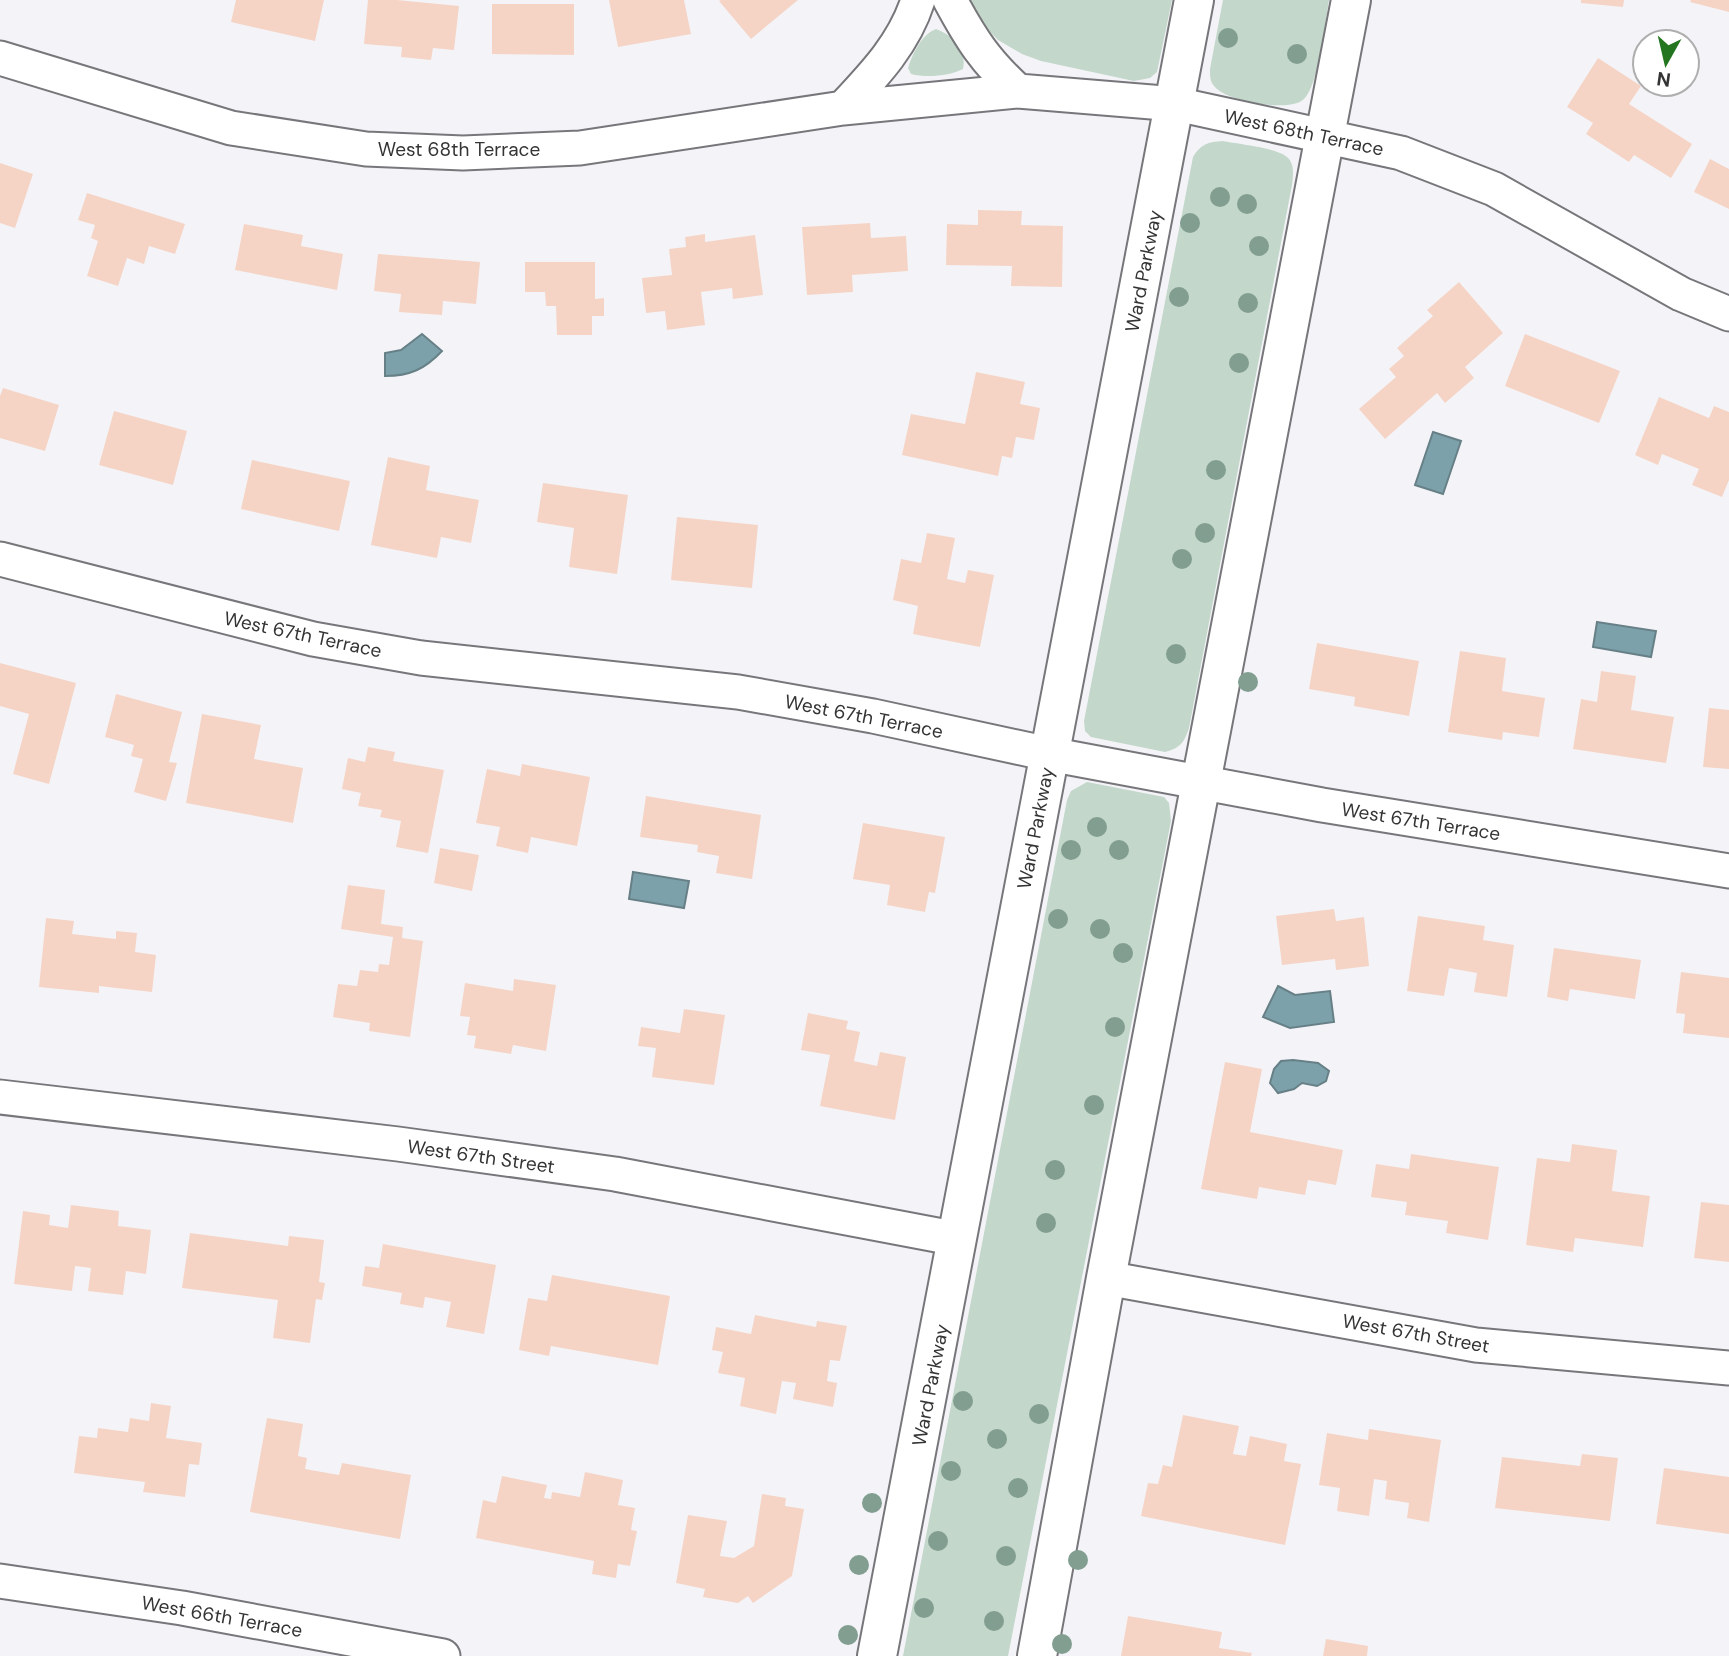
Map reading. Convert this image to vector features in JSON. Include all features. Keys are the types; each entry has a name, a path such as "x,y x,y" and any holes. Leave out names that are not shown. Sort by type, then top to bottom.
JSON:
{"main road":[{"name":"Ward Parkway","path":"877,1656 1195,0"},
{"path":"1037,1656 1106,1278 1351,0"}],"street":[{"path":"843,108 903,37 918,0"},
{"path":"950,0 991,66 1018,91"},
{"name":"West 68th Terrace","path":"0,58 231,128 366,149 463,153 580,148 843,108 1018,91 1176,104 1401,153 1494,189 1681,294 1729,314"},
{"name":"West 67th Terrace","path":"0,559 313,639 421,658 738,692 1322,805 1729,871"},
{"name":"West 67th Street","path":"0,1097 398,1144 615,1174 958,1239"},
{"name":"West 67th Street","path":"1106,1278 1476,1345 1729,1368"},
{"name":"West 66th Terrace","path":"0,1581 182,1608 443,1656"}],"green space":[{"path":"968,0 1172,0 1157,72 1150,78 1134,81 1041,61 1022,54 998,40 979,21"},
{"path":"1223,0 1329,0 1314,80 1304,99 1286,105 1260,104 1234,98 1215,87 1210,69"},
{"path":"936,29 958,44 963,55 963,69 938,76 911,74 908,68 915,51 922,40"},
{"path":"1223,141 1268,149 1283,155 1292,164 1293,178 1189,728 1181,744 1165,752 1091,737 1085,731 1084,721 1193,157 1205,144"},
{"path":"1087,782 1164,797 1169,803 1171,821 1008,1656 903,1656 1067,800 1071,791"}],"water":[{"path":"422,334 442,351 416,370 402,375 385,376 385,353 401,350"},
{"path":"1433,432 1461,441 1443,494 1415,485"},
{"path":"1597,622 1656,631 1651,657 1593,647"},
{"path":"633,872 689,881 684,908 629,899"},
{"path":"1278,986 1295,995 1330,991 1334,1022 1290,1028 1263,1017"},
{"path":"1281,1061 1318,1063 1329,1071 1326,1081 1317,1086 1302,1083 1294,1089 1278,1093 1270,1083 1274,1069"}],"building":[{"path":"236,0 324,0 315,41 231,22"},
{"path":"368,0 459,6 454,50 433,48 431,60 401,57 402,47 364,44"},
{"path":"609,0 684,0 691,34 618,47"},
{"path":"798,0 751,39 719,1"},
{"path":"1581,0 1624,0 1623,7 1581,3"},
{"path":"1729,0 1729,12 1690,2"},
{"path":"492,4 574,4 574,55 492,54"},
{"path":"1598,58 1631,79 1633,98 1629,104 1692,144 1671,178 1634,155 1629,162 1586,134 1593,123 1567,107"},
{"path":"1710,159 1729,169 1729,209 1694,192"},
{"path":"0,163 33,174 15,228 0,223"},
{"path":"87,193 185,224 175,254 149,246 144,264 127,258 118,286 87,276 98,241 91,238 95,225 78,220"},
{"path":"978,210 1022,211 1021,225 1063,226 1062,287 1011,286 1012,266 946,265 947,224 978,225"},
{"path":"870,223 871,238 906,236 908,271 852,275 853,292 807,295 802,227"},
{"path":"244,224 303,235 301,246 343,254 337,290 235,270"},
{"path":"705,234 705,242 755,235 763,295 733,299 732,288 701,292 705,325 667,330 665,311 646,313 642,278 672,275 669,249 686,247 685,237"},
{"path":"378,254 480,262 476,304 443,301 442,315 399,312 401,294 374,291"},
{"path":"525,262 595,262 595,299 604,298 604,316 592,316 592,335 557,335 556,306 546,306 545,292 525,292"},
{"path":"1459,282 1503,333 1465,367 1474,378 1445,403 1437,393 1385,439 1359,409 1396,377 1389,369 1404,356 1397,348 1433,316 1427,310"},
{"path":"1525,334 1620,371 1599,423 1505,386"},
{"path":"976,372 1025,382 1020,404 1040,408 1034,440 1016,437 1012,458 1002,456 998,476 902,455 911,414 965,424"},
{"path":"3,388 59,405 45,451 0,438 0,396"},
{"path":"1659,397 1709,418 1714,406 1729,412 1729,480 1722,497 1692,485 1699,469 1662,454 1658,465 1635,455"},
{"path":"114,411 187,431 173,485 99,465"},
{"path":"388,457 430,466 426,490 479,500 471,543 441,537 437,558 371,545"},
{"path":"252,460 350,481 339,531 241,509"},
{"path":"543,483 628,495 617,574 569,567 574,528 537,522"},
{"path":"677,517 758,525 752,588 671,580"},
{"path":"927,533 955,538 947,579 965,583 968,570 994,575 980,647 913,634 918,606 893,600 901,559 921,563"},
{"path":"1317,643 1419,661 1409,716 1354,706 1355,697 1309,689"},
{"path":"1460,651 1506,658 1502,691 1545,698 1539,737 1503,732 1502,740 1448,732"},
{"path":"0,663 76,683 49,784 13,774 29,714 0,706"},
{"path":"1601,671 1636,676 1631,710 1674,717 1666,763 1573,749 1581,699 1597,702"},
{"path":"116,694 182,712 169,762 177,763 166,801 134,792 143,759 131,756 134,745 105,737"},
{"path":"1709,708 1729,710 1729,769 1703,767"},
{"path":"202,714 261,725 254,759 303,768 293,823 186,803"},
{"path":"368,747 395,752 393,761 444,770 428,853 396,847 401,821 380,817 382,810 358,806 361,793 342,789 348,758 365,762"},
{"path":"522,764 590,777 577,846 531,837 528,853 496,846 500,827 476,823 487,769 520,776"},
{"path":"646,796 761,815 752,879 716,873 719,856 697,852 698,845 640,837"},
{"path":"863,823 945,837 935,893 929,892 925,912 887,905 890,885 853,879"},
{"path":"440,848 479,855 472,891 434,883"},
{"path":"348,885 385,890 381,924 403,927 402,938 423,941 410,1037 369,1031 370,1023 333,1017 338,984 357,986 360,970 378,972 379,964 389,965 393,937 341,929"},
{"path":"1334,909 1336,921 1364,917 1369,966 1336,970 1335,959 1282,965 1276,916"},
{"path":"1418,916 1485,926 1483,940 1514,945 1507,997 1474,992 1477,973 1449,968 1444,996 1407,991"},
{"path":"46,918 74,921 72,934 116,939 116,931 137,933 135,952 156,955 152,992 99,986 99,993 39,987"},
{"path":"1554,948 1641,960 1635,999 1570,989 1568,1001 1547,997"},
{"path":"1681,972 1729,978 1729,1038 1683,1033 1685,1014 1676,1013"},
{"path":"514,979 556,985 546,1051 513,1045 511,1054 474,1048 476,1036 467,1035 470,1017 460,1016 465,983 513,991"},
{"path":"684,1009 725,1015 714,1085 652,1077 656,1048 638,1046 641,1027 680,1033"},
{"path":"808,1013 848,1021 846,1029 860,1032 854,1061 877,1066 880,1052 906,1057 895,1120 820,1106 830,1055 801,1050"},
{"path":"1225,1062 1262,1069 1250,1132 1343,1150 1336,1185 1308,1180 1305,1195 1259,1187 1257,1199 1201,1189"},
{"path":"1572,1144 1617,1150 1612,1191 1650,1196 1643,1247 1575,1238 1573,1252 1526,1245 1537,1158 1570,1162"},
{"path":"1411,1154 1499,1167 1488,1240 1446,1233 1448,1221 1405,1215 1407,1202 1371,1197 1376,1164 1409,1169"},
{"path":"1701,1202 1729,1205 1729,1262 1694,1258"},
{"path":"71,1205 119,1211 118,1226 151,1230 146,1274 126,1271 123,1295 88,1291 91,1268 75,1266 72,1291 14,1284 23,1211 50,1215 49,1225 68,1228"},
{"path":"190,1233 288,1246 289,1236 324,1240 319,1282 325,1283 322,1300 316,1299 310,1343 273,1338 278,1300 182,1288"},
{"path":"383,1244 496,1265 484,1334 446,1327 451,1302 425,1297 423,1308 400,1304 402,1293 362,1286 365,1266 379,1268"},
{"path":"552,1275 670,1296 658,1365 551,1346 549,1356 519,1350 528,1298 547,1301"},
{"path":"755,1315 816,1327 817,1321 847,1326 840,1361 830,1360 827,1381 837,1383 833,1407 793,1399 796,1383 782,1381 776,1414 740,1406 745,1378 718,1373 723,1352 712,1350 716,1327 751,1334"},
{"path":"151,1403 171,1406 166,1438 202,1443 199,1465 189,1464 185,1497 143,1492 145,1482 74,1473 79,1436 97,1438 98,1428 128,1432 130,1418 149,1421"},
{"path":"1183,1415 1239,1426 1233,1454 1246,1456 1250,1436 1287,1444 1284,1461 1301,1464 1285,1545 1141,1516 1148,1483 1158,1484 1163,1465 1172,1467"},
{"path":"267,1418 303,1424 298,1456 307,1458 305,1469 339,1475 342,1463 411,1475 400,1539 250,1512"},
{"path":"1369,1429 1441,1440 1429,1522 1407,1518 1409,1503 1385,1499 1387,1481 1374,1479 1369,1516 1337,1511 1340,1488 1319,1485 1327,1433 1368,1440"},
{"path":"1582,1454 1618,1458 1610,1521 1495,1508 1502,1457 1580,1466"},
{"path":"1664,1468 1729,1477 1729,1534 1656,1524"},
{"path":"585,1472 623,1480 618,1505 635,1508 631,1530 637,1531 630,1566 618,1564 616,1578 592,1574 594,1561 476,1538 483,1500 496,1503 502,1476 547,1485 544,1498 551,1499 552,1492 580,1497"},
{"path":"762,1494 786,1498 785,1506 804,1509 792,1576 753,1603 748,1596 738,1603 703,1597 705,1589 676,1583 688,1515 727,1521 720,1556 734,1558 754,1546"},
{"path":"1128,1616 1222,1632 1219,1648 1252,1653 1251,1656 1121,1656"},
{"path":"1326,1639 1368,1646 1367,1656 1323,1656"}]}
